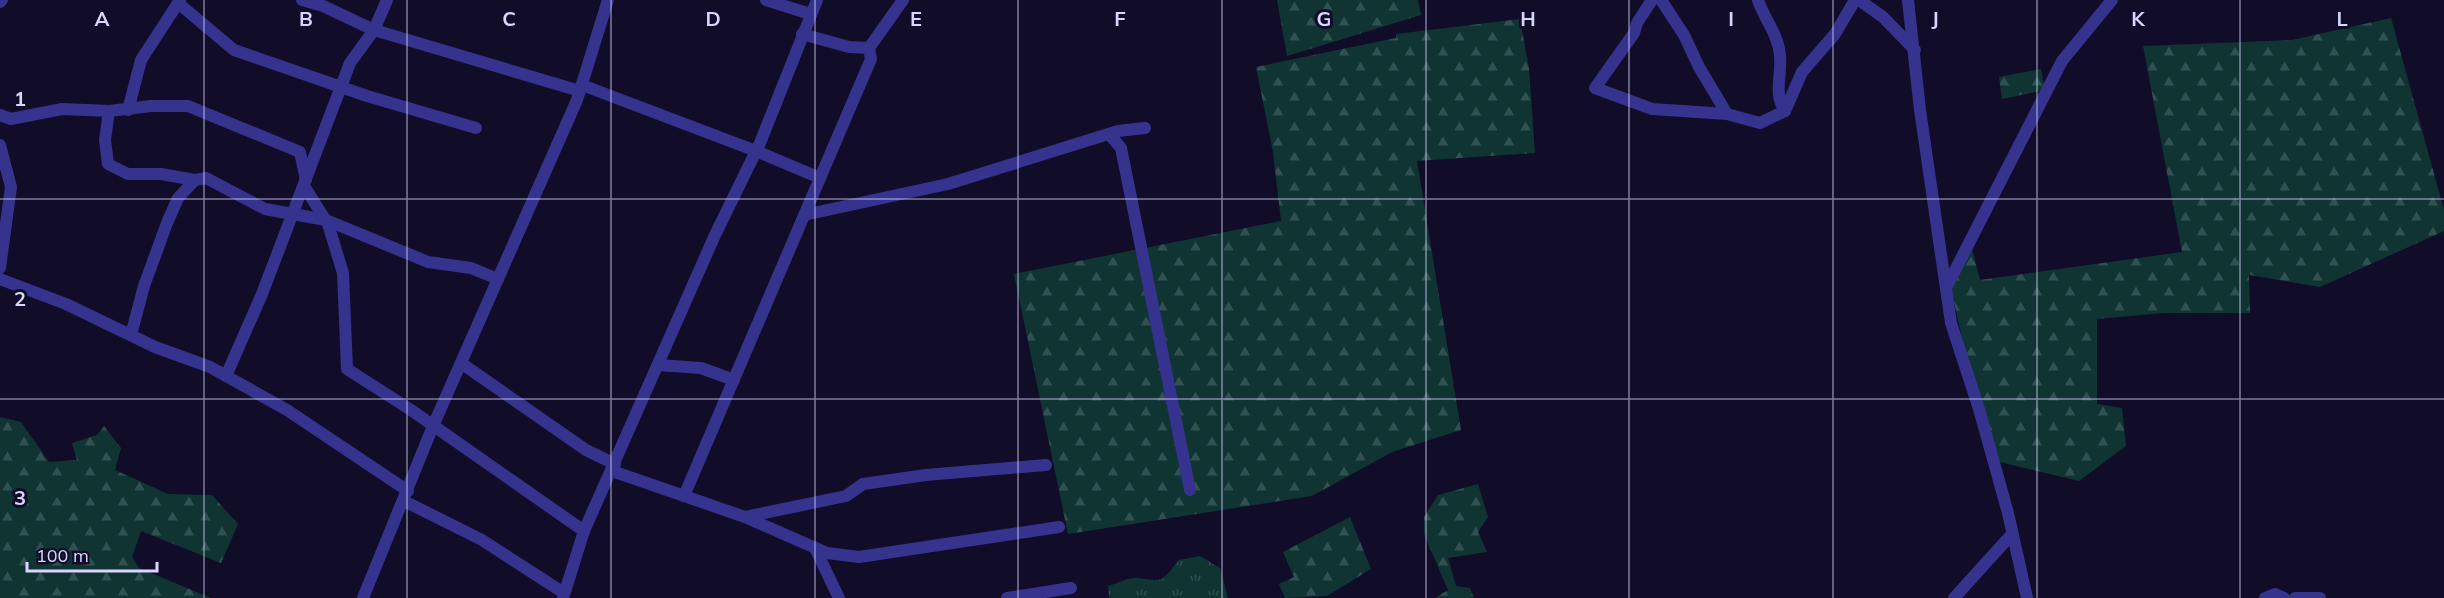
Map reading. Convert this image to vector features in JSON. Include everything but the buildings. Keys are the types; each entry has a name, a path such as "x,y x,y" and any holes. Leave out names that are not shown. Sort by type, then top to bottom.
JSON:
{"street":[{"path":"302,0 324,6 374,30 581,88 756,151 820,178"},
{"path":"226,376 293,214 341,87 358,49 374,30 387,0"},
{"path":"363,598 433,426 581,88 608,0"},
{"path":"766,0 810,14"},
{"path":"0,279 66,304 226,376 287,410 406,496 482,540 563,596 584,531 720,225 756,151 817,0"},
{"path":"684,496 871,59 869,48 903,0"},
{"path":"1652,0 1637,23 1634,33 1595,88 1652,108 1727,114 1760,123 1767,122 1785,111 1802,72 1835,34 1857,0 1883,18 1915,50"},
{"path":"1661,0 1684,35 1727,114"},
{"path":"1758,0 1780,54 1779,98 1785,111"},
{"path":"1908,0 1920,110 1957,347 1979,409 2027,598"},
{"path":"1946,288 2062,61 2112,0"},
{"path":"128,110 141,60 171,18 179,2 234,50 341,87 476,128"},
{"path":"802,34 849,47 869,48"},
{"path":"0,115 11,119 62,109 109,111 151,106 188,106 300,152 321,141"},
{"path":"109,111 105,140 108,164 128,174 161,174 195,180 206,178 265,209 326,220 428,262 471,268 498,279"},
{"path":"804,215 948,184 1109,134 1146,128"},
{"path":"1109,134 1121,148 1190,490"},
{"path":"0,145 11,187 0,268"},
{"path":"300,152 305,183 326,220 343,273 347,369 584,531"},
{"path":"131,335 144,286 167,223 178,198 195,180"},
{"path":"461,363 613,467 745,518 827,553 859,557 1059,527"},
{"path":"658,365 701,368 734,380"},
{"path":"745,518 846,496 863,484 926,475 1046,465"},
{"path":"1954,598 2012,534"},
{"path":"815,548 839,598"},
{"path":"1006,598 1071,588"},
{"path":"2265,598 2275,594 2284,598"},
{"path":"2295,598 2320,598"}],"green space":[{"path":"1277,0 1418,0 1421,15 1287,56"},
{"path":"2391,18 2444,210 2444,231 2320,287 2249,275 2250,313 2164,313 2097,319 2097,404 2122,408 2126,446 2079,481 2000,462 1964,347 1951,288 1972,248 1980,280 2182,252 2143,46 2292,40"},
{"path":"1520,19 1529,68 1535,153 1417,161 1461,430 1392,452 1312,496 1068,534 1014,274 1281,221 1273,152 1256,67 1396,38 1396,34"},
{"path":"2041,69 2045,90 2002,99 1999,77"},
{"path":"0,417 21,422 49,462 77,460 72,443 97,435 104,426 121,448 115,470 168,494 212,495 238,524 221,563 141,531 132,557 139,568 211,598 0,598"},
{"path":"1478,484 1488,517 1478,532 1487,552 1448,558 1456,586 1470,588 1474,598 1435,598 1448,590 1424,534 1424,517 1438,495"},
{"path":"1350,517 1371,569 1327,596 1285,598 1279,584 1294,577 1283,552"},
{"path":"1200,556 1220,568 1228,598 1109,598 1108,586 1133,578 1158,580 1165,577 1179,560"}]}
